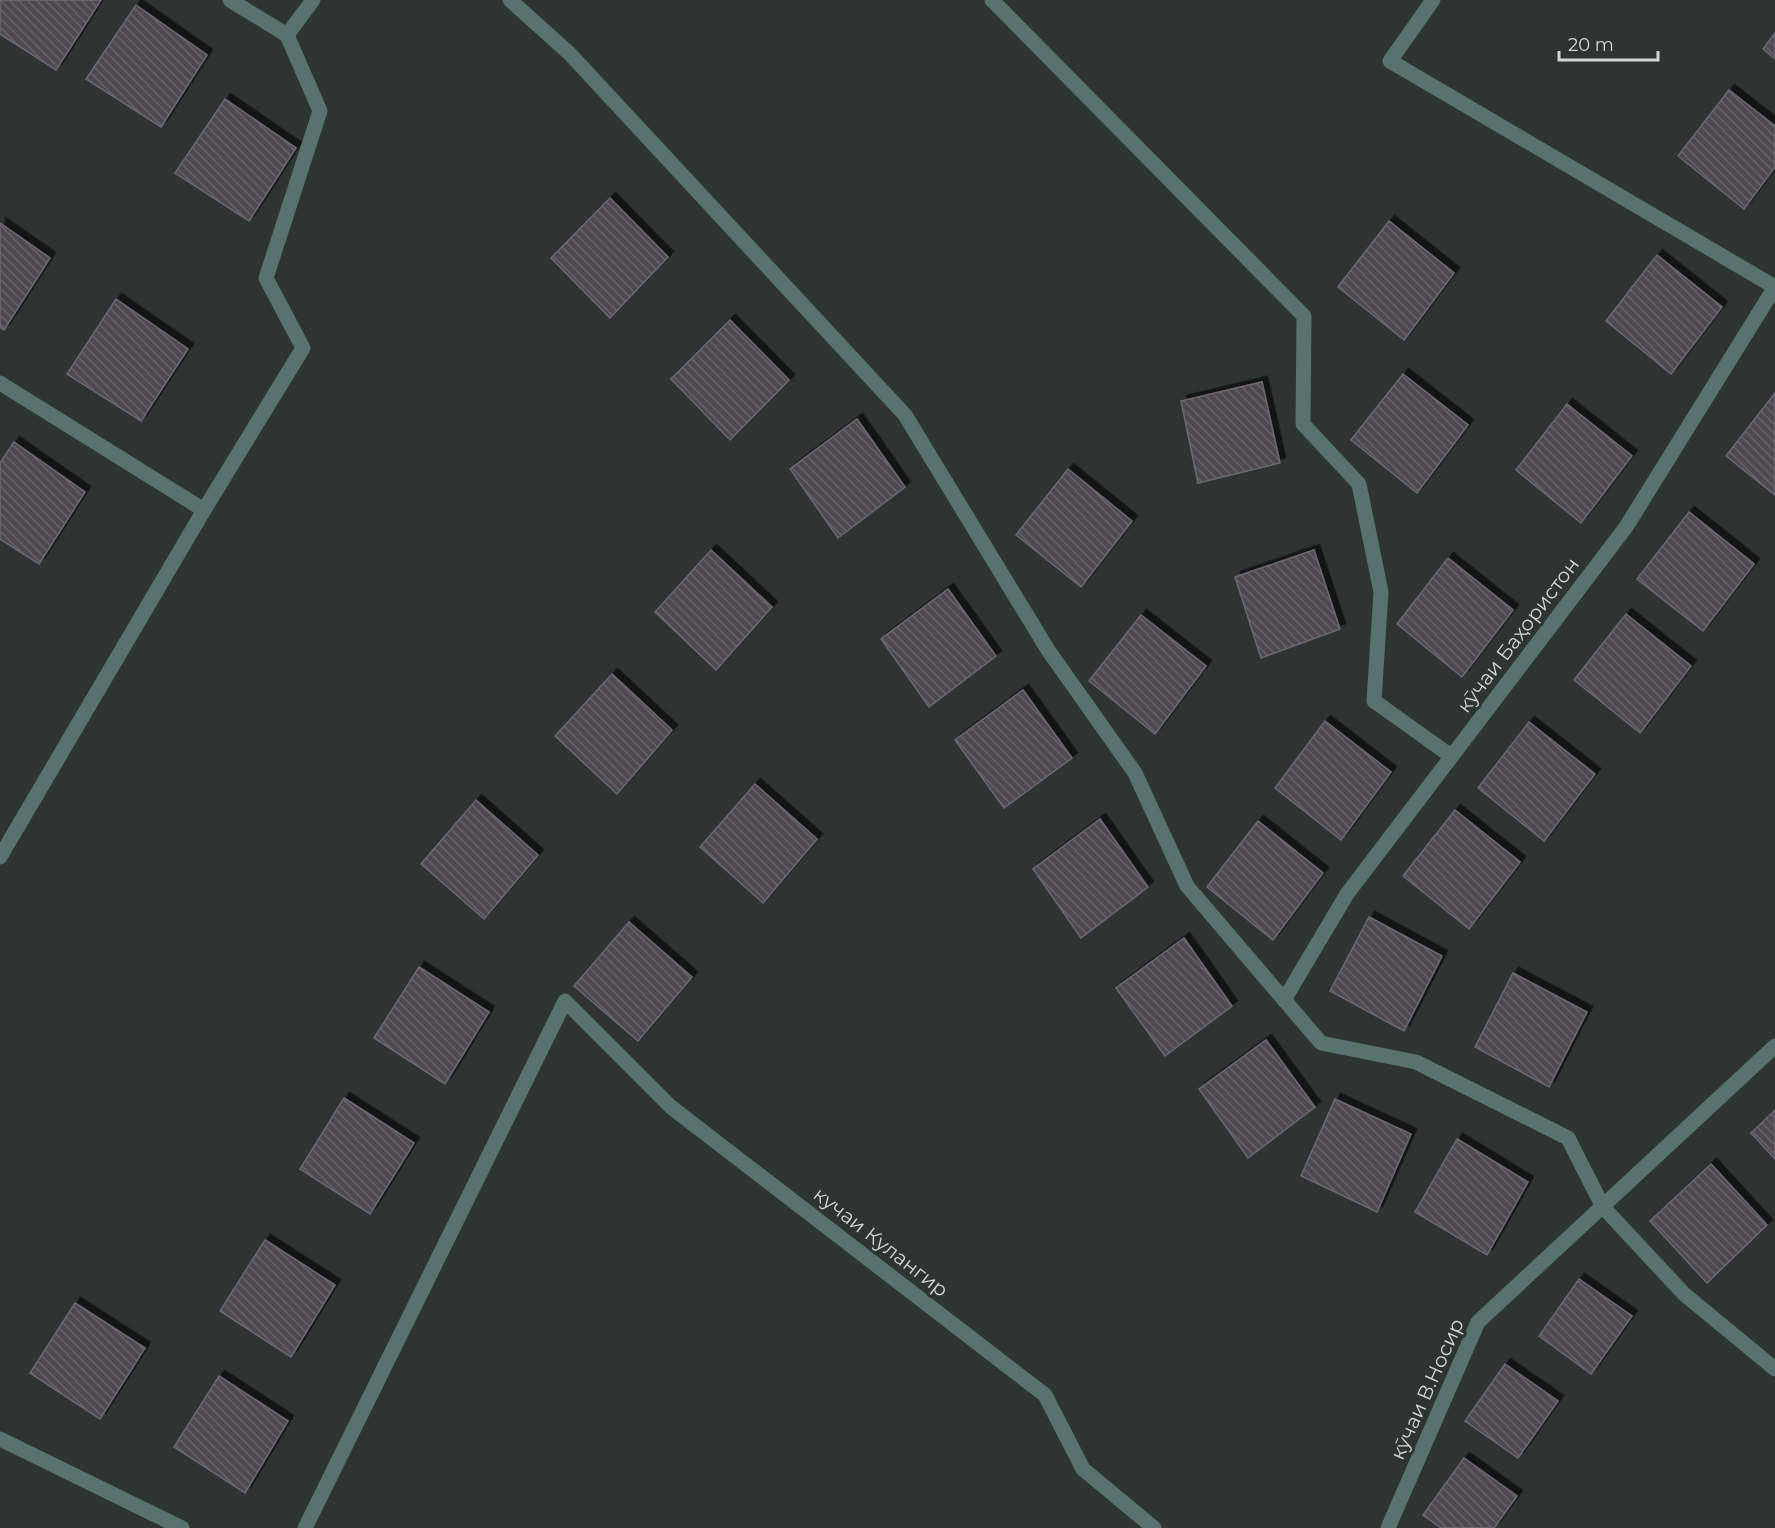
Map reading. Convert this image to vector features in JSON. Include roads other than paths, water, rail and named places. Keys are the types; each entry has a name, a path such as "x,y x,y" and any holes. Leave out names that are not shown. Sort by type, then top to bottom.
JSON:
{"street":[{"path":"0,857 204,510 303,348 266,278 320,111 287,35 230,0"},
{"path":"287,35 313,0"},
{"path":"510,0 570,54 905,415 1048,650 1135,773 1187,886 1321,1043 1416,1062 1568,1138 1603,1207 1684,1294 1775,1369"},
{"path":"992,0 1304,316 1303,424 1359,484 1381,592 1374,701 1451,756"},
{"path":"1433,0 1390,61 1775,287"},
{"name":"кӯчаи Баҳористон","path":"1284,1000 1347,894 1626,527 1775,287"},
{"path":"0,383 204,510"},
{"name":"кучаи Кулангир","path":"305,1528 565,1001 671,1107 1046,1395 1083,1469 1154,1528"},
{"name":"кӯчаи В.Носир","path":"1388,1528 1478,1322 1775,1046"},
{"path":"0,1439 182,1528"}]}
